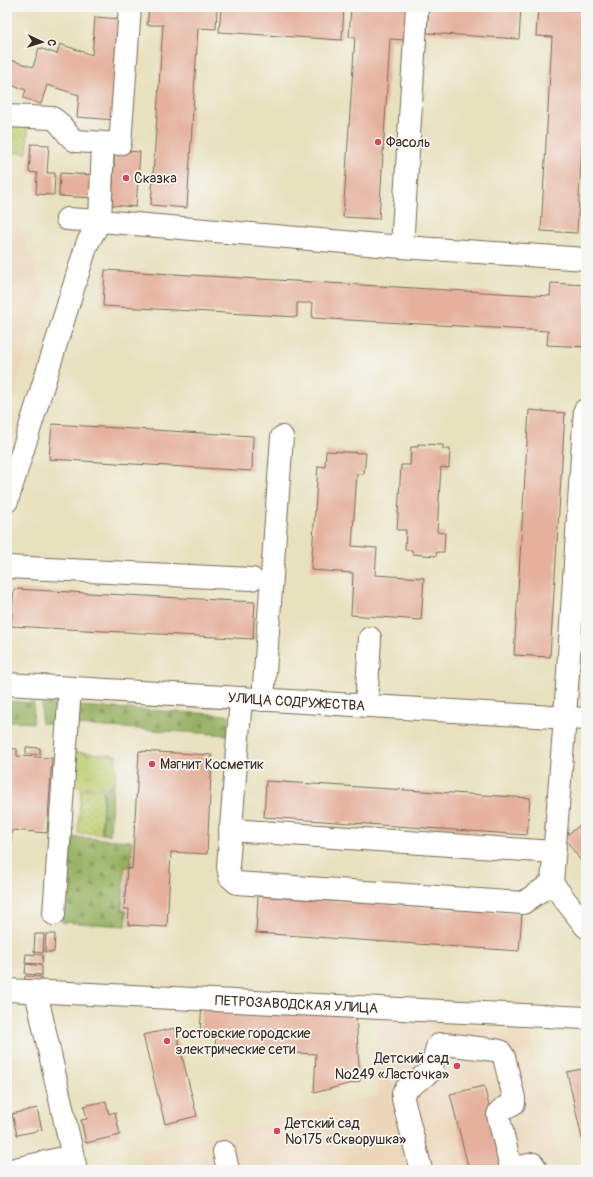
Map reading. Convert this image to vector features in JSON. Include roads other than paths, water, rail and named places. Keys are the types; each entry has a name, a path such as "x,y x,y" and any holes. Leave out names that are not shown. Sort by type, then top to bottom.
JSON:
{"street":[{"path":"7,116 52,118 56,120 72,139 76,141 120,144 130,7"},
{"path":"402,246 417,7"},
{"path":"7,501 87,244 100,221 103,143"},
{"path":"67,219 586,259"},
{"path":"585,410 575,718 554,852 552,883 586,927"},
{"path":"263,700 282,437"},
{"path":"7,567 252,579"},
{"path":"366,706 370,638"},
{"name":"УЛИЦА СОДРУЖЕСТВА","path":"7,684 575,718"},
{"path":"54,914 70,688"},
{"path":"240,698 228,867 230,877 237,883 523,903 552,883"},
{"path":"230,830 554,852"},
{"name":"ПЕТРОЗАВОДСКАЯ УЛИЦА","path":"7,990 586,1018"},
{"path":"11,1170 74,1163 36,992"},
{"path":"421,1170 403,1099 403,1093 406,1089 431,1071 437,1047 440,1044 500,1051 504,1057 514,1098 514,1103 509,1107 502,1108 498,1115 510,1164 517,1168 533,1164 536,1170"}],"place":[{"name":"Фасоль","path":"378,142"},
{"name":"Сказка","path":"126,178"},
{"name":"Магнит Косметик","path":"152,764"},
{"name":"Ростовские городские электрические сети","path":"167,1041"},
{"name":"Детский сад №249 «Ласточка»","path":"457,1066"},
{"name":"Детский сад №175 «Скворушка»","path":"277,1131"}]}
